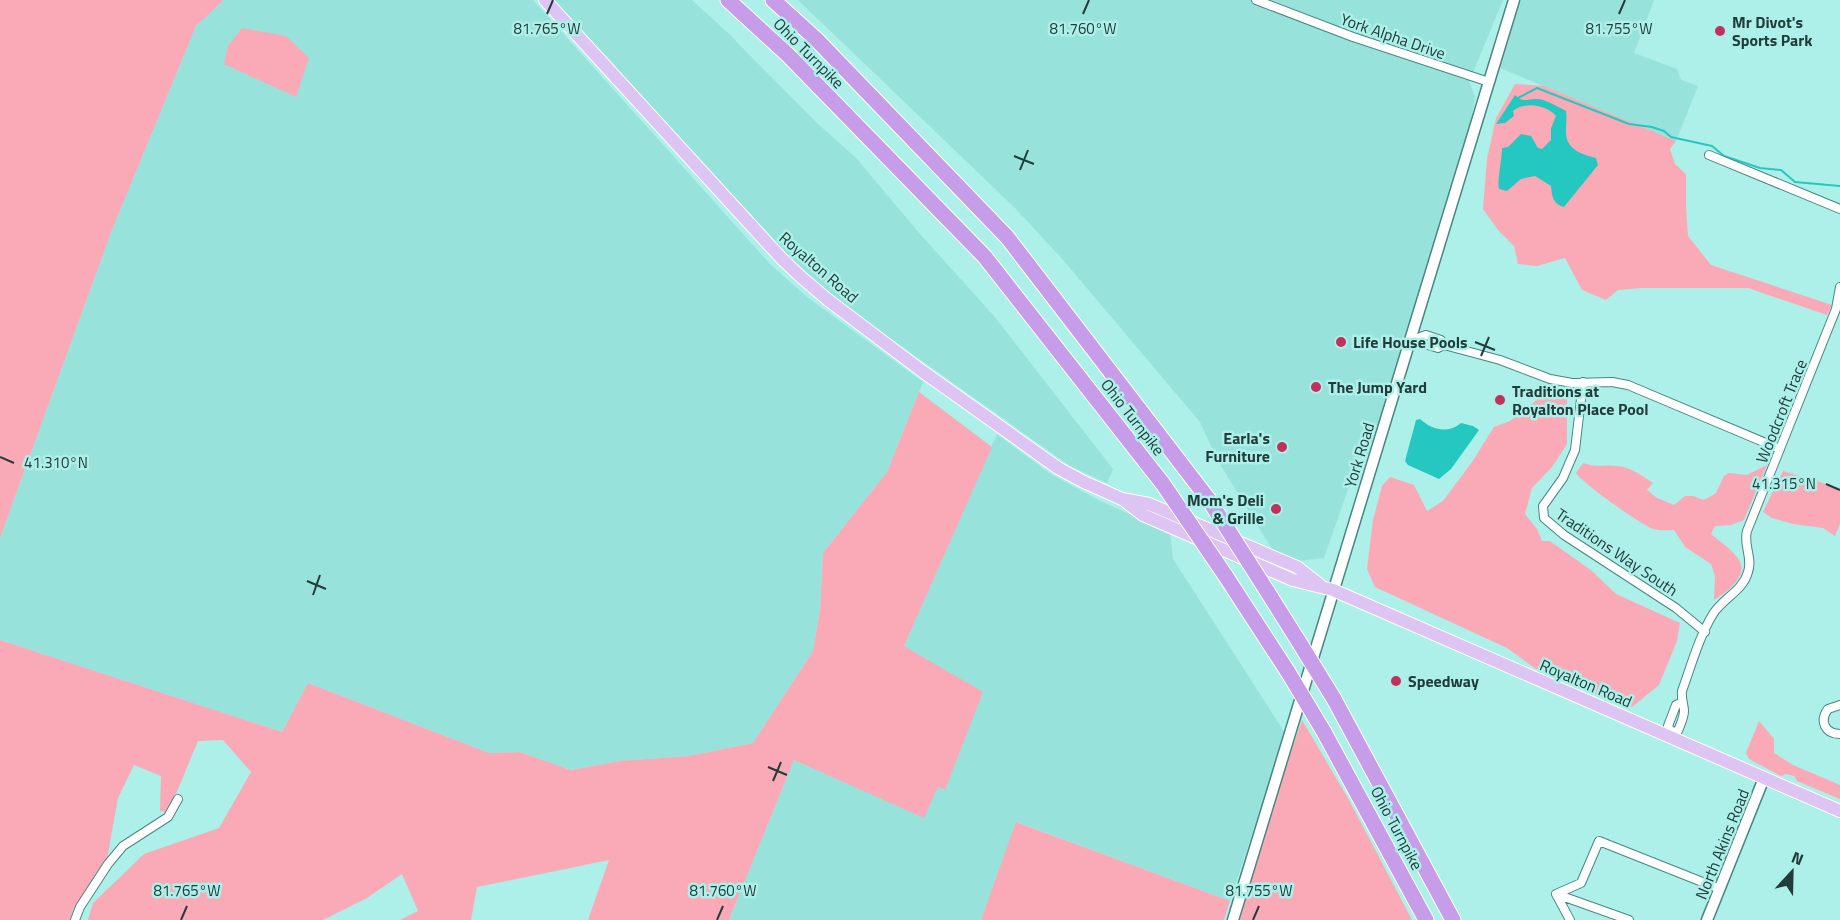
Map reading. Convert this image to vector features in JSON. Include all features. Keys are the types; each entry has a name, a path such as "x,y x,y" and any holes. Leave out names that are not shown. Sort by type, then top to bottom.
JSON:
{"highway":[{"name":"Ohio Turnpike","path":"728,0 788,55 985,257 1162,484 1288,672 1324,732 1426,920"},
{"name":"Ohio Turnpike","path":"773,0 816,39 1007,237 1209,500 1334,699 1452,920"}],"main road":[{"name":"Royalton Road","path":"545,0 775,252 821,294 922,371 1058,468 1084,483 1122,499 1151,519 1293,580 1333,590 1840,811"}],"street":[{"name":"York Alpha Drive","path":"1256,0 1362,40 1489,82"},
{"name":"York Road","path":"1233,920 1333,590 1416,335 1514,0"},
{"path":"1709,155 1840,209"},
{"name":"Woodcroft Trace","path":"1670,735 1668,726 1676,705 1681,703 1682,691 1715,611 1740,587 1748,572 1749,561 1745,536 1836,309 1840,287"},
{"path":"1416,335 1426,335 1441,340 1444,345 1500,360 1541,377 1561,382 1612,382 1628,385 1780,448"},
{"name":"Traditions Way South","path":"1584,382 1575,450 1563,478 1543,506 1544,518 1564,535 1676,608 1705,632"},
{"path":"1840,705 1828,709 1823,718 1828,731 1840,734"},
{"name":"North Akins Road","path":"1707,920 1764,778"},
{"path":"75,920 80,907 108,864 123,846 168,817 178,799"},
{"path":"1556,894 1581,883 1599,841 1720,889"},
{"path":"1556,894 1570,920"},
{"path":"1556,894 1629,920"}],"shaded area":[{"path":"0,0 224,0 196,26 112,230 0,538"},
{"path":"224,0 533,0 770,264 807,297 923,382 887,472 823,553 820,610 813,651 753,743 689,756 620,761 571,770 520,752 489,753 308,683 282,732 0,640 0,538 112,230 196,26"},
{"path":"552,0 692,0 817,123 856,158 994,316 1113,469 1107,483 1070,466 832,297 797,269"},
{"path":"798,0 1503,0 1469,82 1475,97 1469,130 1408,334 1368,457 1360,455 1324,558 1298,561 1272,549 1218,461 1200,422 1064,261 1015,208"},
{"path":"1521,0 1654,0 1634,53 1677,69 1681,80 1698,86 1676,141 1500,68"},
{"path":"242,28 286,36 309,58 296,97 224,64 228,46"},
{"path":"1515,84 1544,86 1676,141 1670,149 1675,164 1686,174 1688,236 1711,265 1832,305 1827,315 1748,288 1618,290 1606,300 1582,290 1565,258 1537,266 1518,264 1514,246 1498,230 1483,209 1487,159 1496,118"},
{"path":"1548,391 1567,398 1567,444 1552,467 1532,488 1525,514 1537,529 1542,541 1550,541 1592,571 1616,594 1680,623 1677,641 1659,685 1632,707 1622,705 1536,669 1507,648 1375,587 1367,569 1373,520 1382,486 1390,477 1414,485 1427,511 1443,501 1494,427 1510,421"},
{"path":"919,392 992,447 904,646 983,692 945,790 938,787 924,818 794,760 729,920 588,920 609,860 477,887 471,920 400,920 418,911 402,874 367,898 323,920 88,920 93,903 144,854 219,828 251,772 223,740 198,741 173,801 166,812 160,811 161,776 134,765 118,798 107,859 73,910 70,920 0,920 0,640 282,732 308,683 489,753 520,752 571,770 620,761 689,756 753,743 813,651 820,610 823,553 887,472"},
{"path":"997,434 1049,473 1100,501 1170,532 1173,559 1285,733 1230,901 1017,822 981,920 729,920 794,760 923,817 938,787 944,790 904,646"},
{"path":"1583,463 1632,470 1653,483 1647,490 1657,498 1674,505 1685,496 1704,500 1716,493 1724,476 1729,473 1747,475 1767,465 1744,520 1731,525 1715,526 1711,534 1740,562 1741,569 1737,581 1714,600 1715,576 1711,564 1685,547 1674,530 1659,530 1647,526 1580,478 1576,473"},
{"path":"1783,471 1840,488 1840,524 1835,536 1823,528 1793,524 1772,518 1763,512"},
{"path":"1302,720 1349,800 1412,920 1240,920 1277,793"},
{"path":"1759,721 1774,739 1774,753 1793,765 1840,785 1840,799 1797,781 1794,776 1786,774 1781,776 1749,759 1746,753"},
{"path":"1016,822 1230,901 1224,920 981,920"}],"water":[{"path":"1515,95 1523,100 1541,99 1566,111 1568,142 1575,150 1596,158 1598,165 1564,207 1554,200 1551,186 1535,176 1521,179 1507,191 1499,189 1502,148 1508,147 1521,134 1531,136 1538,148 1542,149 1551,140 1551,128 1556,116 1547,109 1530,105 1513,111 1514,116 1505,123 1496,124"},
{"path":"1420,419 1440,429 1451,429 1461,423 1479,430 1451,469 1439,479 1408,465 1405,461 1416,420"}],"waterway":[{"path":"1518,98 1537,88 1629,124 1652,127 1664,131 1671,137 1712,146 1724,156 1760,168 1781,170 1795,182 1840,186"}],"place":[{"name":"Mr Divot's Sports Park","path":"1720,31"},
{"name":"Life House Pools","path":"1341,342"},
{"name":"The Jump Yard","path":"1316,387"},
{"name":"Traditions at Royalton Place Pool","path":"1500,400"},
{"name":"Earla's Furniture","path":"1282,447"},
{"name":"Mom's Deli & Grille","path":"1276,509"},
{"name":"Speedway","path":"1396,681"}]}
